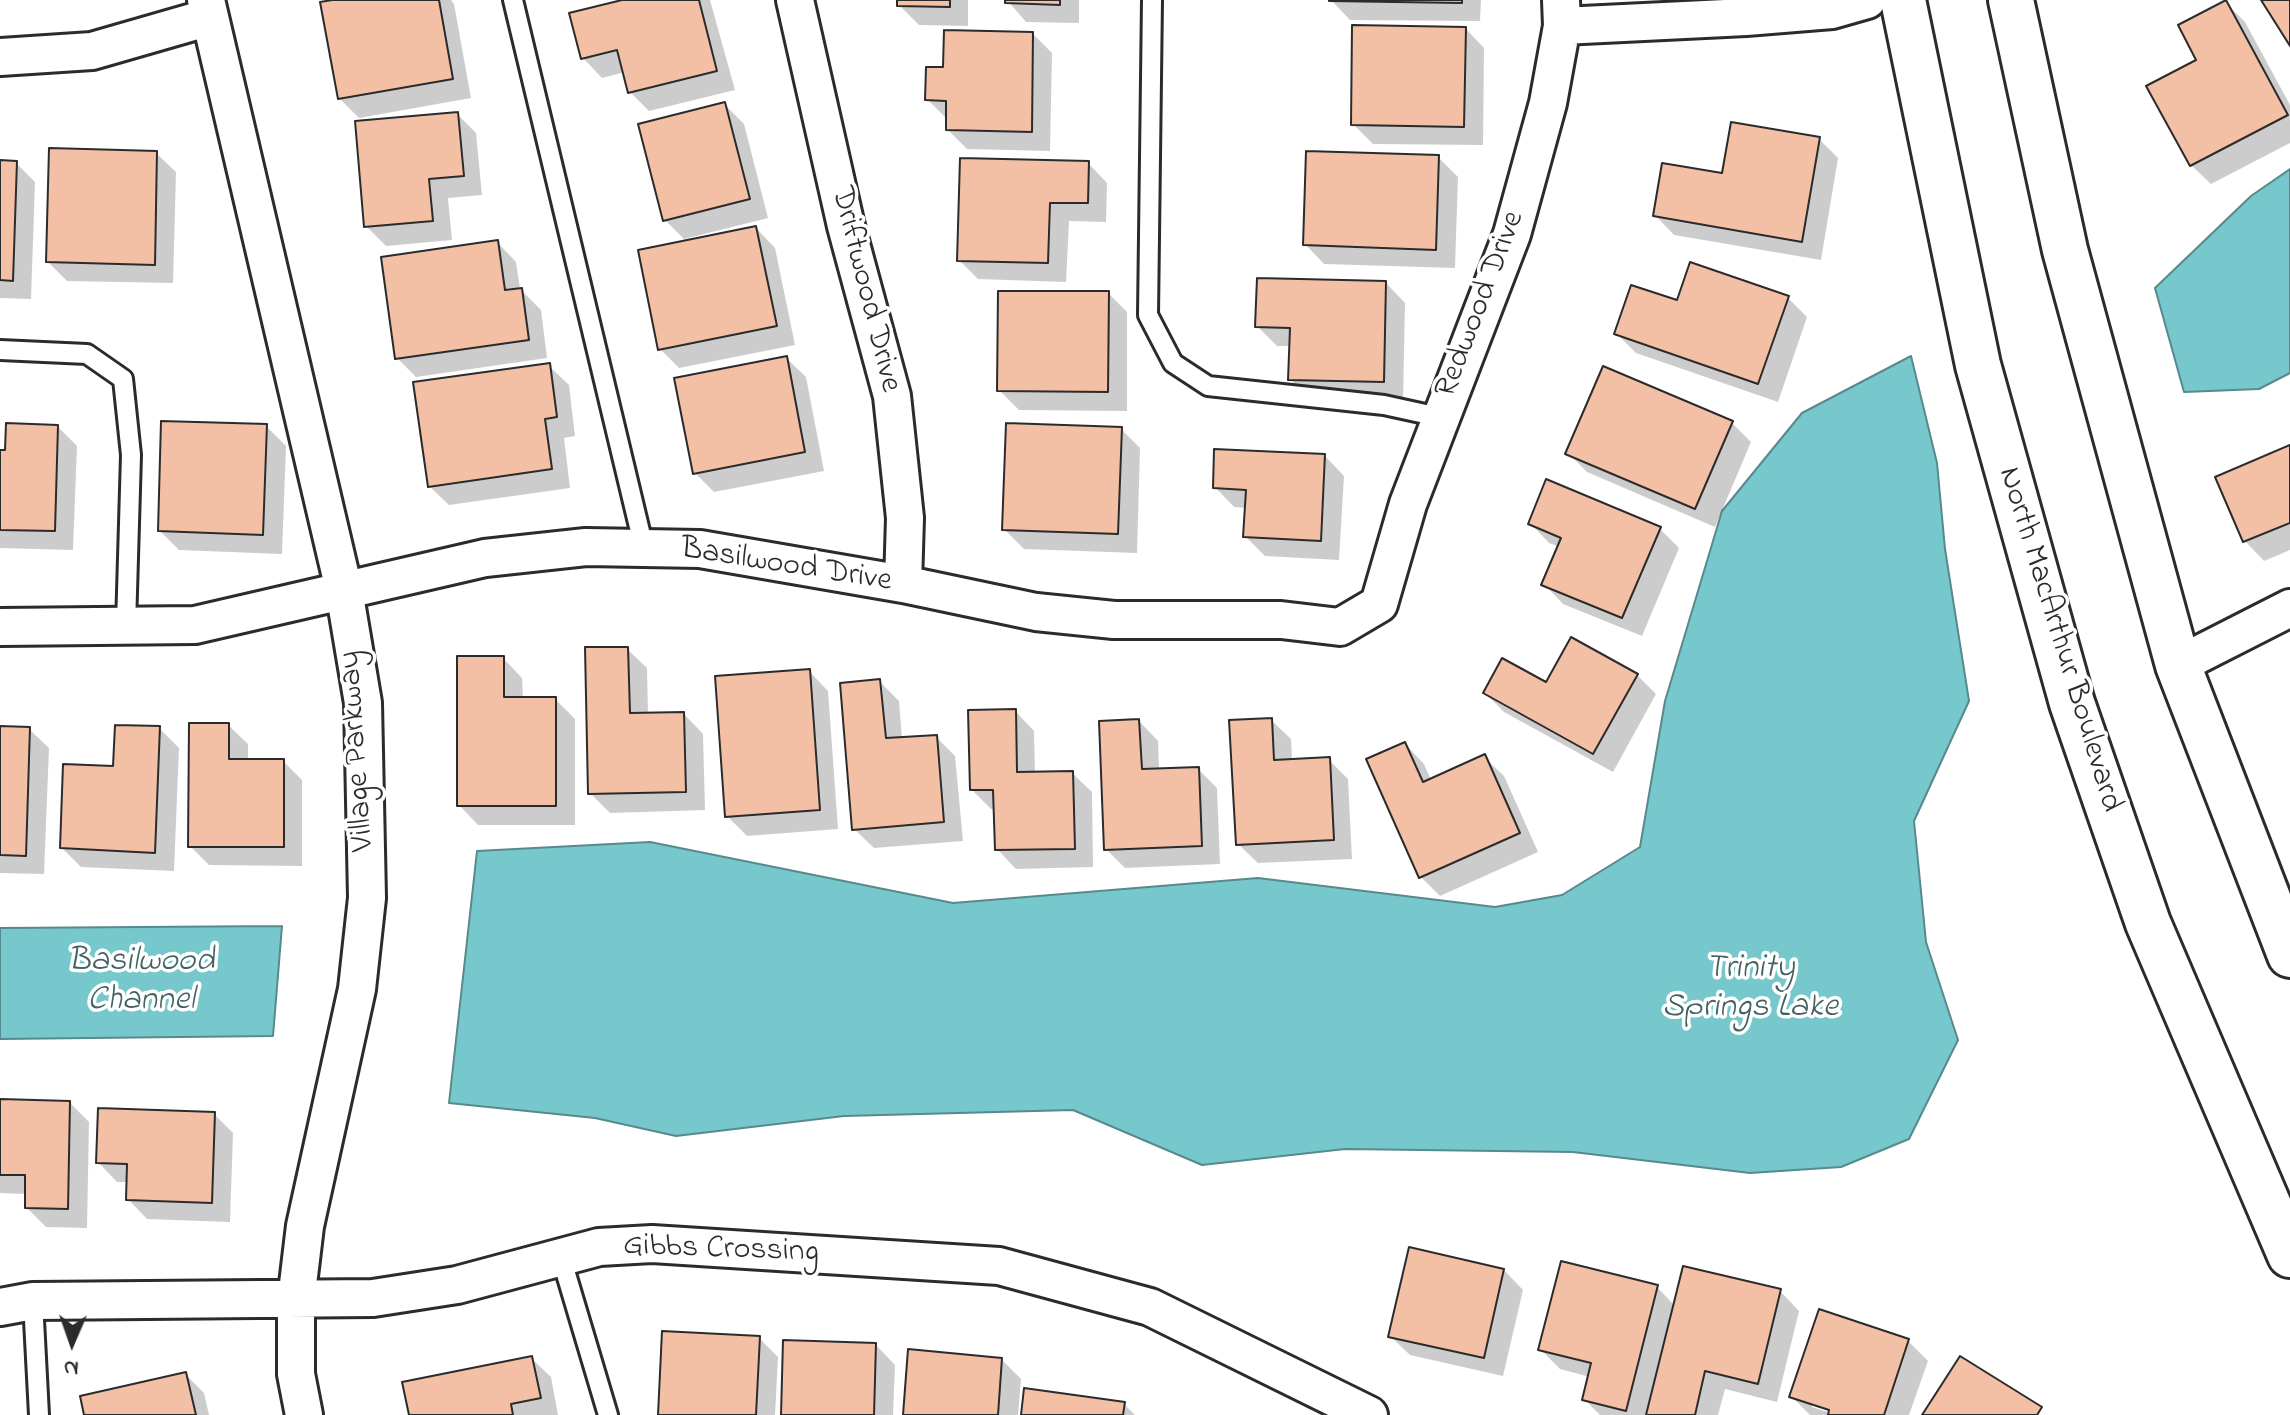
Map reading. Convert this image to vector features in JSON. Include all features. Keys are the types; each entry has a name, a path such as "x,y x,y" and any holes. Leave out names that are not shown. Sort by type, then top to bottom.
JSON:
{"main road":[{"name":"North MacArthur Boulevard","path":"1903,0 1978,365 2072,703 2148,923 2290,1255"},
{"path":"2011,0 2065,250 2178,665 2290,955"}],"street":[{"name":"Driftwood Drive","path":"795,0 846,226 892,396 905,518 903,584"},
{"path":"1561,13 1761,16 1832,10 1867,0"},
{"path":"0,57 92,51 208,8"},
{"name":"Village Parkway","path":"208,8 344,590 363,703 367,898 357,989 305,1226 296,1301 296,1374 304,1415"},
{"name":"Redwood Drive","path":"1379,604 1408,504 1439,417 1512,234 1548,103 1561,13"},
{"name":"Basilwood Drive","path":"0,627 195,625 485,558 586,547 700,549 903,584 1036,612 1114,620 1281,620 1340,627 1379,604"},
{"path":"2178,665 2290,608"},
{"name":"Gibbs Crossing","path":"17,1304 373,1298 457,1285 599,1247 652,1244 999,1266 1150,1307 1369,1415"}],"lane":[{"path":"513,0 644,548"},
{"path":"1152,0 1148,315 1173,363 1208,386 1384,405 1439,417"},
{"path":"0,350 87,354 123,379 131,455 126,626"},
{"path":"561,1257 608,1415"},
{"path":"17,1304 39,1415"}],"water":[{"path":"2290,169 2290,373 2259,389 2184,392 2155,288 2251,196"},
{"name":"Trinity Springs Lake","path":"1911,356 1937,463 1945,549 1969,701 1914,821 1926,942 1958,1040 1909,1139 1841,1167 1750,1173 1573,1152 1345,1149 1202,1165 1073,1110 844,1116 676,1136 595,1118 449,1103 477,851 650,842 953,903 1258,878 1495,907 1562,895 1640,847 1665,701 1722,511 1802,413"},
{"name":"Basilwood Channel","path":"282,926 273,1036 0,1039 0,928"}],"building":[{"path":"439,0 453,79 338,99 320,2"},
{"path":"622,0 699,0 717,71 628,93 617,50 581,59 569,13"},
{"path":"897,0 950,0 950,7 897,6"},
{"path":"1005,0 1060,0 1060,5 1005,3"},
{"path":"1462,0 1462,3 1329,1"},
{"path":"2226,0 2288,115 2190,166 2146,86 2196,60 2178,25"},
{"path":"2261,0 2290,0 2290,46"},
{"path":"1352,25 1466,27 1464,127 1351,125"},
{"path":"944,30 1033,32 1032,132 946,130 946,101 925,100 926,67 943,67"},
{"path":"725,102 750,199 663,221 638,124"},
{"path":"458,112 464,176 429,179 433,221 364,227 355,121"},
{"path":"1731,122 1820,137 1802,242 1653,216 1662,163 1722,173"},
{"path":"49,148 157,151 155,265 46,262"},
{"path":"1306,151 1439,155 1436,250 1303,245"},
{"path":"960,158 1089,161 1088,203 1050,203 1048,263 957,261"},
{"path":"0,160 17,161 13,281 0,280"},
{"path":"756,226 777,326 658,350 638,250"},
{"path":"498,240 505,290 522,288 529,340 395,359 381,257"},
{"path":"1690,262 1789,296 1758,384 1614,334 1631,285 1677,300"},
{"path":"1257,278 1386,281 1384,382 1288,380 1290,328 1255,327"},
{"path":"998,291 1109,291 1108,392 997,391"},
{"path":"787,356 805,452 693,474 674,378"},
{"path":"550,363 557,417 545,419 552,469 428,487 413,382"},
{"path":"1603,366 1733,421 1695,509 1565,454"},
{"path":"161,421 267,424 263,535 158,531"},
{"path":"6,423 58,425 55,531 0,530 0,450 5,450"},
{"path":"1006,423 1122,427 1118,534 1002,530"},
{"path":"2290,445 2290,523 2243,542 2215,477"},
{"path":"1214,449 1325,454 1321,541 1243,537 1246,490 1213,488"},
{"path":"1546,479 1661,527 1622,618 1541,585 1561,538 1528,524"},
{"path":"1571,637 1638,674 1593,754 1483,693 1502,658 1546,682"},
{"path":"585,647 628,647 630,713 684,712 686,792 588,794"},
{"path":"457,656 504,656 504,697 556,697 556,806 457,806"},
{"path":"810,669 820,810 725,817 715,676"},
{"path":"880,679 886,738 937,735 944,822 852,830 840,683"},
{"path":"1016,709 1017,772 1073,771 1075,849 995,850 993,790 970,790 968,710"},
{"path":"1272,718 1274,760 1330,757 1334,840 1236,845 1229,720"},
{"path":"1139,719 1142,769 1199,767 1202,846 1104,850 1099,721"},
{"path":"189,723 229,723 229,759 284,759 284,847 188,847"},
{"path":"115,725 160,726 155,853 60,848 63,764 113,766"},
{"path":"0,726 30,727 26,856 0,855"},
{"path":"1405,742 1423,782 1485,754 1520,833 1419,878 1366,759"},
{"path":"0,1099 70,1101 68,1209 25,1208 25,1175 0,1175"},
{"path":"98,1108 215,1112 212,1203 126,1200 127,1164 96,1163"},
{"path":"1409,1247 1504,1269 1484,1358 1388,1337"},
{"path":"1561,1261 1658,1285 1626,1411 1582,1400 1591,1363 1538,1350"},
{"path":"1683,1266 1781,1289 1758,1384 1705,1371 1695,1415 1646,1415"},
{"path":"1819,1309 1909,1339 1884,1415 1828,1415 1829,1410 1789,1397"},
{"path":"662,1331 760,1336 756,1415 658,1415"},
{"path":"783,1340 876,1343 874,1415 781,1415"},
{"path":"908,1349 1002,1358 998,1415 903,1415"},
{"path":"532,1356 541,1398 511,1404 513,1415 409,1415 402,1382"},
{"path":"1960,1356 2042,1407 2037,1415 1922,1415"},
{"path":"186,1372 196,1415 84,1415 80,1396"},
{"path":"1024,1388 1125,1402 1123,1415 1021,1415"}]}
